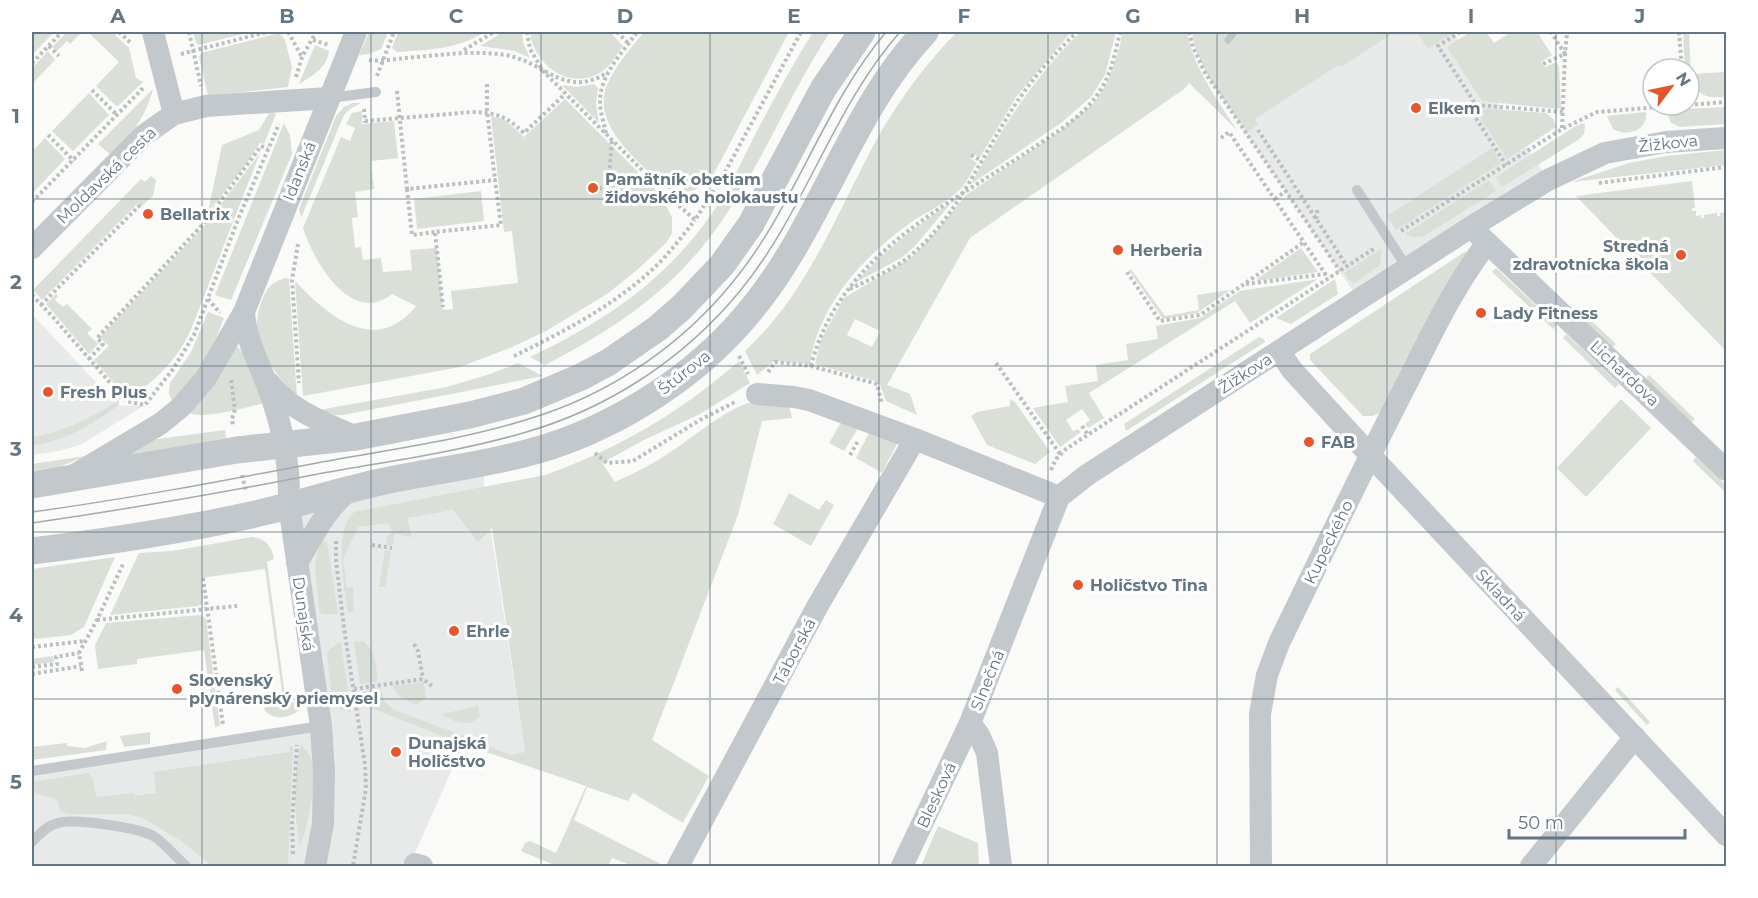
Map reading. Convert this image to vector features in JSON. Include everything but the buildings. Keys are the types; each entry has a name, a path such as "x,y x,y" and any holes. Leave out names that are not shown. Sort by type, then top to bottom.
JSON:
{"street":[{"path":"153,32 153,60 174,114"},
{"name":"Idanská","path":"67,480 142,435 181,407 206,378 356,32"},
{"path":"32,485 237,450 356,437 470,416 524,401 581,377 609,362 658,328 704,285 737,245 767,196 823,89 862,32"},
{"name":"Štúrova","path":"290,505 380,482 484,463 547,447 573,438 645,401 673,382 703,359 744,319 785,263 881,89 925,32"},
{"name":"Moldavská cesta","path":"32,248 144,135 174,114 206,106 329,98"},
{"name":"Žižkova","path":"1050,493 1087,474 1548,180 1605,153 1665,142 1726,138"},
{"name":"Lichardova","path":"1471,227 1726,470"},
{"name":"Kupeckého","path":"1261,867 1260,714 1266,675 1279,643 1370,454 1436,327 1487,243"},
{"path":"234,315 245,328 264,377 284,444"},
{"name":"Skladná","path":"1280,351 1292,370 1726,835"},
{"path":"264,377 281,398 293,407 356,437"},
{"path":"757,394 809,400 1050,493"},
{"name":"Táborská","path":"678,867 817,607 915,439"},
{"name":"Dunajská","path":"284,444 290,480 290,505 297,562 310,728 324,772 322,824 315,867"},
{"path":"297,562 332,505 350,490"},
{"name":"Slnečná","path":"1001,867 987,753 979,735 970,723 1050,493"},
{"path":"32,551 138,536 250,515 290,505"},
{"name":"Blesková","path":"902,867 970,723"},
{"path":"1531,867 1635,737"}],"lane":[{"path":"329,98 376,92"},
{"path":"1357,190 1407,268"},
{"path":"32,771 310,728"},
{"path":"32,842 42,831 57,823 76,821 143,831 155,837 186,867"}],"path":[{"path":"32,63 62,32"},
{"path":"119,32 153,60"},
{"path":"189,32 206,106"},
{"path":"153,60 194,52 267,32"},
{"path":"288,32 302,57"},
{"path":"32,296 126,401 145,405 173,369 194,335 239,217 288,101 302,57 316,32"},
{"path":"394,32 383,60 462,51 512,56 576,83 591,81 608,72"},
{"path":"462,51 494,32"},
{"path":"527,32 530,49 543,71 695,220"},
{"path":"617,32 629,44"},
{"path":"607,135 600,101 608,72 638,32"},
{"path":"514,356 609,304 661,261 695,220 724,174 801,32"},
{"path":"849,290 909,257 939,227 963,194 1005,120 1077,32"},
{"path":"811,366 817,343 837,302 849,290 866,266 904,232 1048,137 1090,105 1108,75 1120,32"},
{"path":"1190,32 1193,47 1204,71 1340,271"},
{"path":"1460,32 1438,46 1476,105"},
{"path":"1551,32 1565,54"},
{"path":"1562,129 1568,32"},
{"path":"1679,32 1681,57"},
{"path":"48,45 59,56"},
{"path":"1543,64 1565,54"},
{"path":"32,202 147,85 153,60"},
{"path":"397,91 412,235 501,225 488,113 487,84"},
{"path":"92,90 117,115"},
{"path":"360,108 364,109 364,121 488,113 505,116 524,133 566,94"},
{"path":"1701,104 1726,102"},
{"path":"1506,165 1470,109 1476,105 1564,112"},
{"path":"1050,493 1060,454 1327,276 1340,271 1562,129 1598,112 1641,108"},
{"path":"1258,130 1347,266"},
{"path":"1221,138 1229,132 1327,276"},
{"path":"48,135 74,160"},
{"path":"593,188 608,189 612,139"},
{"path":"89,358 103,344 97,338 204,223 261,146 268,149"},
{"path":"971,156 982,161"},
{"path":"1596,183 1726,167"},
{"path":"1491,175 1495,182"},
{"path":"407,189 495,180"},
{"path":"1275,199 1286,191"},
{"path":"41,305 139,206 141,208"},
{"path":"1316,219 1318,207"},
{"path":"435,232 443,307"},
{"path":"1127,272 1160,321 1200,315 1304,242"},
{"path":"296,256 292,280 300,385"},
{"path":"1243,284 1327,276"},
{"path":"208,299 234,315"},
{"path":"996,363 1060,454"},
{"path":"592,451 607,463 633,461 700,420 757,394"},
{"path":"1082,426 1088,435"},
{"path":"337,532 336,560 363,746 366,788 353,867"},
{"path":"372,545 392,548"},
{"path":"32,674 81,669 79,653 125,561 124,553"},
{"path":"203,578 225,741"},
{"path":"97,620 237,606"},
{"path":"32,647 85,641"},
{"path":"414,644 418,651 423,678 433,687"},
{"path":"32,667 57,664 56,657 79,653"},
{"path":"354,689 423,678"},
{"path":"293,860 292,824 310,728"}],"shaded area":[{"path":"32,32 54,32 32,55"},
{"path":"67,32 82,32 70,44 67,41 57,51 52,47"},
{"path":"88,32 112,32 129,48 136,78 143,82 118,106 96,86 119,62"},
{"path":"193,32 250,32 199,45 196,43"},
{"path":"369,32 388,32 381,49 359,55"},
{"path":"398,32 485,32 454,45 397,52 392,48"},
{"path":"503,32 522,32 523,42 530,58 515,51 480,46"},
{"path":"530,32 610,32 623,46 609,65 598,74 575,79 554,71 545,64 533,44"},
{"path":"644,32 789,32 711,179 701,187 690,191 666,188 621,142 606,115 604,100 610,78"},
{"path":"813,32 830,32 736,199 703,246 684,268 642,305 596,337 545,365 530,357 613,311 660,273 682,251 726,192 791,68"},
{"path":"957,32 1071,32 1016,97 980,157 972,154 970,158 977,163 963,187 889,239 873,253 844,286 822,323 810,364 774,361 757,375 745,351 768,327 806,274 866,159 898,104 916,79"},
{"path":"1081,32 1116,32 1105,75 1091,97 1061,123 971,184 1020,104 1048,67"},
{"path":"1122,32 1187,32 1190,46 1201,71 1237,130 1189,83 1184,89 970,238 887,385 910,394 917,415 886,401 879,382 815,364 820,342 844,298 912,257 966,195 1056,134 1094,103 1108,81 1120,46","holes":["855,319 880,331 872,347 847,335"]},
{"path":"1192,32 1395,32 1341,67 1338,65 1255,119 1258,124 1248,132 1206,72"},
{"path":"1267,32 1453,32 1548,180 1359,300 1204,71"},
{"path":"1417,32 1454,32 1428,49"},
{"path":"1470,32 1486,32 1494,43 1511,32 1537,32 1552,55 1541,62 1545,67 1556,62 1559,67 1561,107 1558,109 1482,101 1447,47"},
{"path":"1683,32 1689,32 1690,57 1684,57"},
{"path":"279,33 285,40 292,67 288,87 208,96 199,57 201,53"},
{"path":"315,45 329,51 328,57 318,71 299,84"},
{"path":"48,51 55,60 32,84 32,68"},
{"path":"1726,72 1726,97 1705,96 1701,93 1701,73"},
{"path":"594,84 598,88 596,103 599,123 562,85 577,87"},
{"path":"153,89 142,117 112,156 98,144"},
{"path":"89,93 109,115 73,151 52,131"},
{"path":"565,99 660,194 672,217 672,233 667,242 607,294 546,331 510,348 460,367 303,396 295,281 337,317 352,325 368,329 384,328 400,321 416,306 392,294 377,302 362,302 348,296 325,272 303,228 341,137 350,141 355,128 346,124 352,113 362,111 362,124 394,121 398,158 371,161 374,189 355,192 358,217 352,218 355,248 361,247 363,260 381,258 383,272 412,270 410,250 437,248 443,310 453,309 451,291 518,283 512,231 504,232 491,116 504,119 524,137"},
{"path":"353,103 361,103 344,115 301,218 299,209 336,116 344,107"},
{"path":"1726,107 1726,124 1680,127 1671,123 1669,117 1701,117 1701,108"},
{"path":"1474,108 1546,113 1553,119 1556,127 1507,159"},
{"path":"270,112 276,114 264,144 260,143 208,212 222,145 259,130"},
{"path":"1641,113 1641,117 1646,117 1646,119 1636,131 1624,132 1613,129 1607,116"},
{"path":"284,123 290,135 292,154 231,300 215,295"},
{"path":"1583,123 1585,125 1584,134 1578,140 1502,187 1496,177"},
{"path":"45,138 65,159 32,194 32,152"},
{"path":"1492,148 1501,163 1396,230 1387,216"},
{"path":"1726,150 1726,165 1571,182 1629,163 1666,156"},
{"path":"260,153 186,339 166,368 128,399 94,360 109,346 100,337 206,224"},
{"path":"151,176 156,180 153,196 142,206 138,203 42,300 33,290 141,179 145,182"},
{"path":"1489,180 1496,191 1424,236 1413,237 1405,234"},
{"name":"Stredná zdravotnícka škola","path":"1692,181 1695,208 1692,208 1692,211 1696,211 1696,216 1701,215 1701,218 1704,218 1704,215 1717,213 1717,216 1720,216 1720,213 1726,212 1726,347 1724,349 1576,196"},
{"path":"481,191 484,221 417,229 414,199"},
{"path":"952,202 914,247 901,258 855,283 877,260"},
{"path":"1301,248 1318,272 1257,281 1257,279"},
{"path":"1382,248 1380,265 1355,283 1349,280 1344,273"},
{"path":"1466,251 1467,254 1380,413 1363,416 1310,360 1310,354"},
{"path":"1496,268 1557,325 1553,329 1492,272"},
{"path":"1131,269 1165,316 1199,310 1197,295 1230,290 1197,313 1163,319 1129,270"},
{"path":"286,278 289,279 297,397 271,366 257,330 258,316 265,294 273,284"},
{"path":"1318,279 1250,323 1235,301 1089,393 1104,418 1088,428 1085,424 1090,420 1082,409 1066,420 1073,431 1078,429 1081,432 1060,447 1033,408 1068,402 1065,386 1098,381 1096,365 1128,360 1126,344 1158,339 1156,326 1200,318 1240,291"},
{"path":"1335,279 1338,294 1291,324 1276,318"},
{"path":"56,294 58,296 55,300 63,307 67,304 92,329 87,333 98,344 89,354 46,304"},
{"path":"1581,311 1616,344 1612,348 1577,315"},
{"path":"208,312 224,318 213,346 201,368 172,401 169,394 170,383 191,352"},
{"path":"32,314 118,406 145,405 82,444 59,451 32,455"},
{"path":"1566,334 1619,384 1615,388 1563,338"},
{"path":"1259,337 1265,342 1126,431 1124,424"},
{"path":"234,347 238,347 242,352 265,403 214,414 203,415 187,412"},
{"path":"739,361 750,383 700,414 602,463 615,482 658,460 717,419 742,405 766,400 789,406 792,418 762,421 738,515 652,740 709,776 683,823 633,793 628,801 587,787 574,820 661,864 659,866 633,866 612,858 608,866 557,866 521,851 525,843 530,841 556,853 586,786 463,744 363,705 361,692 380,688 384,701 394,710 469,738 488,738 485,745 511,755 525,752 492,528 478,542 453,510 407,518 412,537 395,534 393,545 386,545 387,537 392,532 389,523 358,527 343,559 347,588 353,587 354,611 348,613 342,560 344,532 354,512 545,475 572,465 623,441 671,413"},
{"path":"518,363 543,376 343,415 334,415 319,410 447,387"},
{"path":"1649,375 1695,419 1691,423 1645,379"},
{"path":"1010,399 1015,402 1050,452 1035,464 987,445 971,416 977,412 1010,406"},
{"path":"1621,399 1651,428 1586,497 1557,468"},
{"path":"119,400 119,405 79,430 46,443 34,445 33,437 78,423"},
{"path":"843,419 857,430 844,451 829,443"},
{"path":"225,430 226,438 131,456 131,453 151,440"},
{"path":"869,433 900,438 882,473 856,458"},
{"path":"86,456 59,467 32,471 32,464"},
{"path":"1696,457 1726,485 1726,493 1693,461"},
{"path":"484,463 484,486 527,765 463,745 409,866 32,866 32,771 326,725 289,505"},
{"path":"789,493 819,510 826,500 834,505 811,546 773,524"},
{"path":"252,537 261,539 267,544 272,550 274,559 267,562 286,703 304,701 298,711 286,717 268,714 264,709 268,702 283,699 265,569 201,578 203,599 202,604 198,606 110,615 139,553 172,551"},
{"path":"320,542 327,542 338,614 322,614 319,610 315,566"},
{"path":"385,550 391,551 385,587 379,587"},
{"path":"115,557 84,627 71,635 36,639 32,637 32,569"},
{"path":"201,615 206,619 220,726 215,727 204,650 137,659 137,664 98,669 95,645 106,623"},
{"path":"363,641 373,654 378,681 360,684 354,642"},
{"path":"341,643 351,712 340,709 332,699 327,655 329,650"},
{"path":"53,656 54,662 32,665 32,659"},
{"path":"424,682 426,698 416,705 399,696 392,686"},
{"path":"1618,687 1650,722 1647,725 1615,690"},
{"path":"478,706 480,715 472,722 456,722 442,714"},
{"path":"150,732 150,744 124,747 120,736"},
{"path":"107,741 106,750 32,760 32,747 67,743 67,746 85,748"},
{"path":"301,745 311,759 313,791 309,816 300,846 295,796"},
{"path":"289,746 293,746 288,866 212,866 181,841 143,818 127,814 68,814 60,811 57,799 32,793 32,782 89,773 93,779 96,797 156,793 154,772 290,752"},
{"path":"938,826 978,843 979,866 921,866"}],"waterway":[{"path":"1228,40 1234,32"}],"tram line":[{"path":"32,512 174,489 460,437 544,414 571,404 623,377 670,344 713,305 732,283 774,222 844,93 886,32"},
{"path":"32,523 178,500 474,446 554,423 614,395 669,359 718,316 740,291 783,228 855,94 876,62 900,32"}],"place":[{"name":"Elkem","path":"1416,108"},
{"name":"Pamätník obetiam židovského holokaustu","path":"593,188"},
{"name":"Bellatrix","path":"148,214"},
{"name":"Herberia","path":"1118,250"},
{"name":"Stredná zdravotnícka škola","path":"1681,255"},
{"name":"Lady Fitness","path":"1481,313"},
{"name":"Fresh Plus","path":"48,392"},
{"name":"FAB","path":"1309,442"},
{"name":"Holičstvo Tina","path":"1078,585"},
{"name":"Ehrle","path":"454,631"},
{"name":"Slovenský plynárenský priemysel","path":"177,689"},
{"name":"Dunajská Holičstvo","path":"396,752"}]}
